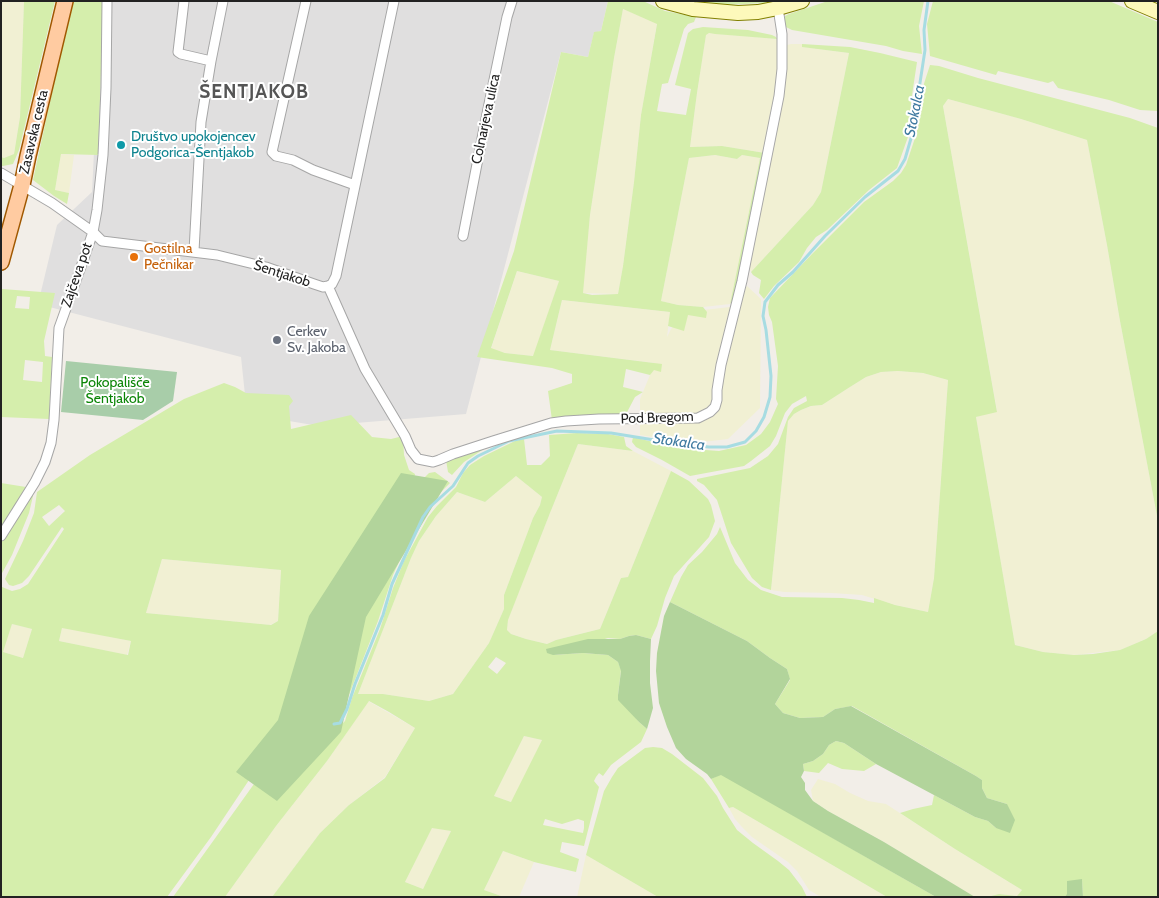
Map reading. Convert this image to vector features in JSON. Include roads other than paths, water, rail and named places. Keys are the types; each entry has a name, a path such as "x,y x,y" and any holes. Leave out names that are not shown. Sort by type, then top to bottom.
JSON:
{"main road":[{"name":"Zasavska cesta","path":"1,262 22,185 65,1"},
{"path":"663,1 693,9 724,13 758,12 802,1"},
{"path":"1132,1 1158,12"}],"street":[{"name":"Zajčeva pot","path":"1,536 35,482 45,462 51,443 59,328 82,264 97,210 106,88 107,1"},
{"path":"184,1 178,52 211,61"},
{"path":"194,251 200,132 223,1"},
{"path":"306,1 272,152 276,156 293,160 313,170 355,184"},
{"name":"Šentjakob","path":"1,173 52,203 106,242 217,255 258,265 324,287 328,286 332,284 336,276 394,1"},
{"name":"Colnarjeva ulica","path":"463,236 512,1"},
{"name":"Pod Bregom","path":"328,286 365,369 418,459 433,462 493,440 559,422 698,418 710,412 715,407 721,365 742,281 779,96 782,69 782,34 778,8"}],"waterway":[{"name":"Stokalca","path":"334,724 340,723 347,709 383,615 392,584 423,517 430,507 453,486 468,463 478,456 509,441 557,431 611,433 709,447 727,447 745,442 756,431 764,417 770,397 771,376 763,316 765,302 778,285 793,272 825,236 865,197 898,171 905,159 912,135 925,50 924,30 928,1"}],"place":[{"name":"Društvo upokojencev Podgorica-Šentjakob","path":"121,145"},
{"name":"Gostilna Pečnikar","path":"134,257"},
{"name":"Cerkev Sv. Jakoba","path":"277,340"}],"district":[{"name":"ŠENTJAKOB","path":"254,92"}],"park label":[{"name":"Pokopališče Šentjakob","path":"115,392"}]}
